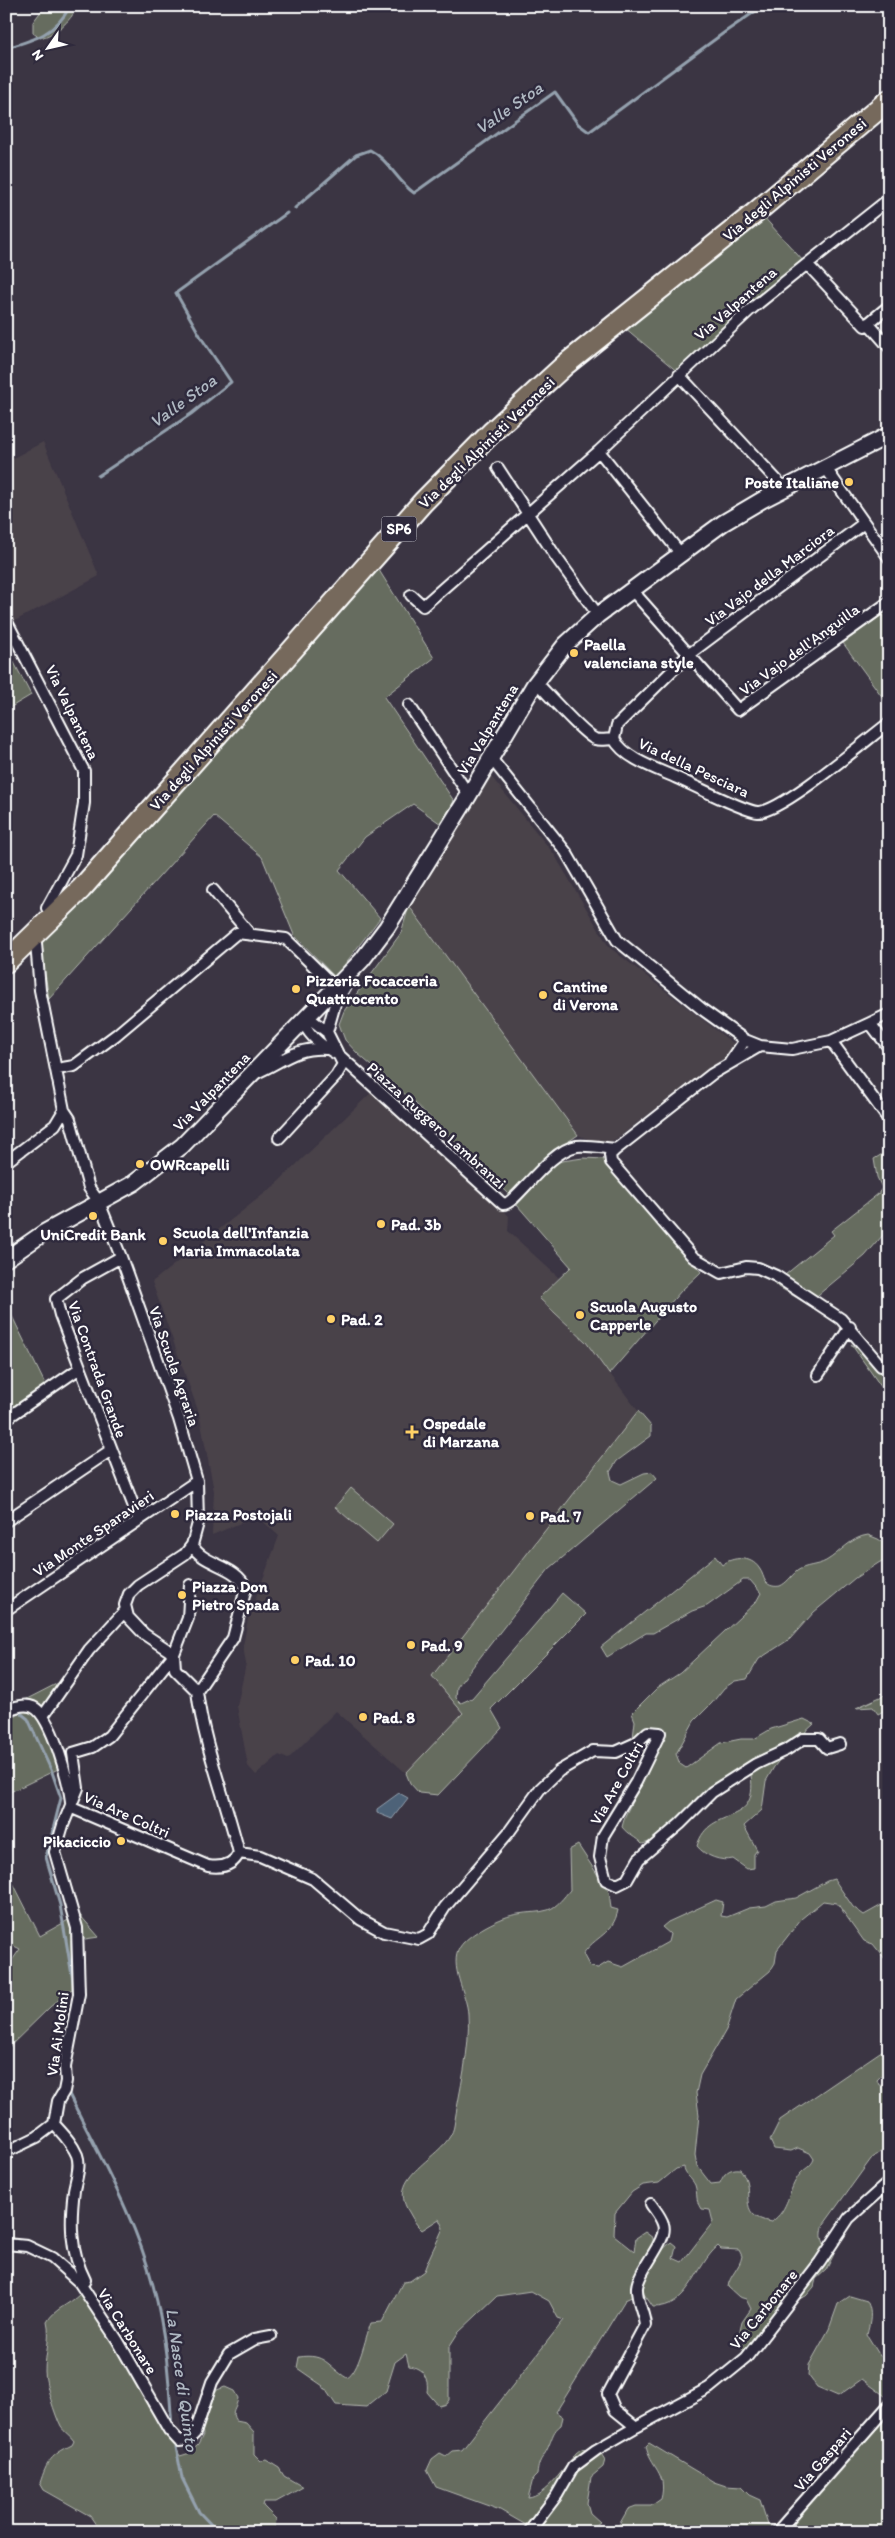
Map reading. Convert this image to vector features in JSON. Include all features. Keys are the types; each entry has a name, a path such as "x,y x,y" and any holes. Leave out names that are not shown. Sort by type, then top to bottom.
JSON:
{"highway":[{"name":"Via degli Alpinisti Veronesi","path":"6,962 81,889 423,502 493,431 566,364 755,213 889,100"}],"street":[{"name":"Via Valpantena","path":"411,595 423,606 529,515 651,404 679,375 750,310 889,200"},
{"path":"807,264 865,326 889,306"},
{"path":"868,323 889,347"},
{"path":"679,375 784,488"},
{"name":"Via Valpantena","path":"6,1259 45,1232 134,1183 160,1165 182,1146 252,1075 362,960 387,927 536,682 566,645 598,614 723,523 784,488 889,435"},
{"path":"599,451 680,553"},
{"path":"825,467 889,558"},
{"path":"498,468 560,564 598,614"},
{"name":"Via Vajo della Marciora","path":"614,738 617,725 688,654 864,523"},
{"path":"631,590 688,654"},
{"name":"Via Vajo dell'Anguilla","path":"688,654 738,710 889,602"},
{"name":"Via Valpantena","path":"6,620 84,771 84,803 76,855 47,908"},
{"name":"Via Valpantena","path":"536,682 579,725 585,734 596,740 614,738"},
{"name":"Via Valpantena","path":"409,706 469,795"},
{"name":"Via della Pesciara","path":"614,738 629,754 724,799 757,812 784,801 889,723"},
{"path":"490,757 566,852 617,940 703,1010 745,1040 760,1046 792,1049 830,1041 889,1014"},
{"path":"213,890 249,933"},
{"path":"57,1069 74,1066 116,1035 238,933 286,939 336,988"},
{"path":"36,943 40,990 64,1110 70,1120 89,1188 99,1202"},
{"path":"327,1032 334,1004 362,960"},
{"name":"Piazza Ruggero Lambranzi","path":"280,1138 336,1076 343,1064 327,1032 306,1019"},
{"name":"Piazza Ruggero Lambranzi","path":"306,1019 310,1035 327,1049 340,1056 503,1204 512,1201 542,1166 557,1154 577,1146 616,1149"},
{"path":"870,1023 889,1048"},
{"path":"726,1066 735,1057 745,1040"},
{"path":"830,1041 889,1120"},
{"path":"760,1046 726,1066 616,1149 610,1155 614,1168 693,1257 721,1273 746,1267 758,1268 821,1304 850,1327 882,1366"},
{"name":"Piazza Ruggero Lambranzi","path":"252,1075 270,1067 294,1052 308,1048 327,1049"},
{"path":"6,1148 10,1160 55,1125 64,1110"},
{"name":"Via Scuola Agraria","path":"99,1202 178,1419 197,1481 198,1522 192,1545"},
{"name":"Via Contrada Grande","path":"120,1257 83,1278 56,1299 80,1368 139,1520"},
{"path":"818,1375 850,1327"},
{"path":"6,1419 80,1368"},
{"path":"6,1521 111,1450"},
{"name":"Via Monte Sparavieri","path":"6,1610 197,1481"},
{"path":"6,1711 16,1706 32,1707 43,1716 84,1656 125,1611 126,1599 138,1585 186,1554 192,1545 201,1557 224,1566 244,1582 246,1588 233,1638 197,1692"},
{"path":"190,1585 188,1618 174,1654 175,1669 197,1692 205,1738 231,1820 239,1853"},
{"path":"125,1611 144,1634 174,1654"},
{"name":"Via Ai Molini","path":"54,2124 58,2101 64,2091 66,2081 64,2067 79,1994 77,1928 55,1852 63,1825 72,1808 78,1788 73,1753 93,1747 109,1736 174,1654"},
{"name":"Via Are Coltri","path":"43,1716 70,1789 72,1808 208,1866 219,1868 233,1862 239,1853 260,1856 313,1879 360,1919 384,1932 419,1939 428,1934 445,1907 508,1832 540,1788 559,1771 593,1751 616,1752 636,1743 648,1732 660,1733 636,1782 603,1836 600,1857 606,1880 617,1885 627,1880 639,1859 680,1824 712,1792 756,1764 786,1750 803,1739 819,1739 827,1748 840,1744"},
{"path":"6,2152 37,2138 54,2124 70,2142 77,2157 78,2168 70,2222 74,2249 85,2280 84,2282 79,2282"},
{"name":"Via Carbonare","path":"529,2532 556,2495 573,2467 596,2450 709,2388 746,2358 798,2291 849,2218 889,2182"},
{"path":"636,2427 615,2410 608,2394 645,2325 637,2297 637,2286 644,2267 664,2232 664,2225 651,2204"},
{"name":"Via Carbonare","path":"6,2244 27,2246 52,2258 79,2282 118,2341 170,2430 179,2441 188,2440 195,2433 212,2382 229,2354 255,2339 271,2336"},
{"name":"Via Gaspari","path":"777,2532 889,2405"}],"shaded area":[{"path":"43,442 99,576 11,623 6,616 6,462"},
{"path":"489,774 554,854 609,947 730,1041 745,1049 690,1083 616,1139 602,1145 578,1135 409,906 455,834"},
{"name":"Ospedale di Marzana","path":"375,1089 509,1216 508,1231 559,1278 539,1298 586,1342 638,1411 433,1675 464,1713 406,1773 336,1711 288,1759 279,1755 256,1775 248,1766 237,1706 246,1664 243,1646 248,1619 279,1536 257,1516 212,1535 214,1491 199,1413 152,1282 274,1186"}],"green space":[{"path":"45,6 77,7 62,27 40,38 33,33 33,22"},
{"path":"762,215 804,262 679,373 625,328"},
{"path":"377,567 434,658 384,697 454,801 441,824 413,804 365,837 339,870 380,918 335,977 294,935 262,857 214,816 49,999 40,940"},
{"path":"889,610 889,706 843,643"},
{"path":"6,650 31,695 6,710"},
{"path":"409,906 578,1135 547,1156 510,1196 413,1101 358,1054 345,1040 339,1024 344,1011 401,933"},
{"path":"889,1150 889,1228 865,1256 807,1304 774,1284 834,1235 831,1231 878,1194 882,1188 877,1177 874,1159"},
{"path":"583,1158 605,1159 701,1272 681,1291 609,1374 586,1342 539,1298 571,1267 517,1205 555,1162"},
{"path":"12,1316 47,1388 6,1417 6,1319"},
{"path":"851,1344 889,1368 889,1398 856,1351"},
{"path":"638,1411 651,1426 651,1436 617,1461 610,1472 612,1480 621,1484 644,1473 652,1472 657,1478 549,1569 457,1687 456,1698 461,1703 472,1698 562,1593 586,1614 491,1709 502,1728 438,1795 419,1793 410,1783 406,1773 463,1713 432,1676"},
{"path":"351,1488 393,1524 377,1543 335,1507"},
{"path":"868,1535 889,1546 889,1560 880,1562 855,1578 814,1612 790,1639 759,1659 747,1679 735,1681 724,1688 694,1721 676,1754 680,1764 686,1768 721,1743 741,1739 754,1739 771,1729 804,1719 814,1724 790,1746 774,1767 766,1781 762,1810 744,1826 757,1850 754,1854 754,1868 747,1869 733,1859 723,1860 714,1857 704,1853 697,1846 704,1833 712,1824 733,1815 749,1801 752,1789 750,1769 716,1791 677,1827 655,1840 642,1844 622,1827 625,1816 665,1734 658,1728 643,1737 633,1738 635,1721 632,1713 657,1688 680,1673 756,1602 761,1593 750,1580 743,1580 707,1606 692,1611 653,1633 646,1633 607,1657 601,1647 715,1556 722,1565 731,1560 747,1559 756,1564 767,1583 772,1586 780,1586 800,1569 826,1561 851,1542"},
{"path":"64,1680 44,1712 23,1701"},
{"path":"889,1693 889,1708 878,1714 873,1707 856,1708"},
{"path":"23,1711 42,1716 58,1769 6,1794 6,1721"},
{"path":"6,1844 11,1850 7,1871 40,1936 79,1914 99,1937 71,1941 72,1989 50,2007 6,2050 6,1969 20,1949 6,1942"},
{"path":"578,1845 609,1892 611,1908 618,1910 612,1925 583,1954 590,1967 598,1968 608,1962 623,1967 668,1942 670,1934 662,1927 668,1922 716,1900 723,1902 721,1916 727,1917 749,1908 766,1906 776,1901 796,1898 834,1879 853,1907 864,1915 889,1901 889,1964 873,1944 864,1941 837,1903 823,1901 801,1919 777,1950 775,1963 770,1971 736,1999 726,2030 700,2075 696,2093 699,2115 695,2155 697,2166 711,2184 720,2183 723,2176 730,2170 740,2169 747,2185 749,2208 759,2219 771,2222 782,2212 796,2180 810,2166 814,2159 810,2153 798,2148 791,2151 774,2149 770,2140 780,2120 889,2046 889,2068 877,2080 879,2085 889,2087 889,2146 871,2159 824,2224 823,2241 834,2254 826,2270 816,2279 814,2287 806,2296 787,2304 777,2327 746,2353 737,2343 742,2322 751,2309 746,2299 739,2297 728,2287 730,2279 741,2260 742,2256 739,2250 721,2249 718,2246 710,2254 691,2284 676,2301 653,2307 644,2294 638,2294 625,2300 556,2412 563,2417 561,2425 555,2432 540,2461 528,2498 535,2496 548,2487 581,2449 600,2452 605,2460 603,2467 591,2477 587,2503 590,2513 600,2522 592,2528 592,2532 538,2532 500,2510 436,2487 427,2470 432,2459 440,2453 446,2456 452,2451 462,2450 564,2320 558,2318 549,2301 531,2291 497,2296 458,2333 449,2347 449,2400 446,2404 439,2406 427,2392 427,2382 424,2374 418,2369 409,2366 406,2354 395,2362 386,2391 366,2407 336,2405 323,2386 297,2368 299,2357 308,2356 321,2359 347,2378 351,2375 358,2362 371,2323 382,2322 403,2282 410,2281 424,2271 443,2228 439,2219 422,2230 418,2226 409,2212 404,2198 405,2186 420,2166 450,2137 454,2126 468,2041 467,2006 457,1971 457,1954 464,1942 478,1931 495,1922 511,1915 548,1910 557,1904 570,1890 569,1850","holes":["684,2167 684,2170 695,2185 699,2206 701,2209 710,2210 713,2222 682,2262 673,2258 676,2246 671,2242 660,2252 654,2252 653,2238 645,2232 636,2238 634,2251 614,2235 615,2213 632,2192 643,2185 659,2183 676,2169"]},
{"path":"80,2294 96,2314 146,2391 148,2407 167,2429 180,2456 190,2453 198,2445 203,2435 201,2422 217,2390 225,2387 234,2391 238,2398 233,2415 236,2421 246,2423 254,2432 254,2454 261,2461 266,2460 279,2468 284,2476 303,2487 276,2502 264,2502 263,2506 276,2519 275,2528 270,2532 101,2532 90,2516 44,2490 40,2483 48,2464 54,2456 72,2445 74,2441 61,2427 47,2384 45,2371 47,2322 54,2313"},
{"path":"850,2296 867,2301 869,2305 870,2318 867,2335 880,2356 889,2359 889,2399 862,2379 838,2396 817,2387 808,2375 809,2365 829,2329 838,2304"},
{"path":"889,2406 889,2532 780,2532"},
{"path":"649,2443 714,2482 726,2486 741,2487 749,2495 760,2500 768,2525 778,2532 615,2532 628,2509 636,2506 651,2506 661,2499 662,2482 648,2453 646,2446"}],"water":[{"path":"399,1793 408,1798 392,1819 377,1813 377,1809"}],"waterway":[{"path":"6,48 35,39 51,29 64,16 70,6"},
{"name":"Valle Stoa","path":"295,208 356,155 370,150 382,159 414,193 555,92 578,124 589,132 763,6"},
{"name":"Valle Stoa","path":"98,476 191,414 231,382 202,339 176,293 287,213"},
{"name":"La Nasce di Quinto","path":"15,1711 18,1711 28,1719 52,1772 61,1798 46,1857 60,1905 74,1987"},
{"name":"La Nasce di Quinto","path":"67,2090 115,2186 146,2260 164,2339 172,2429"},
{"name":"La Nasce di Quinto","path":"175,2442 182,2478 199,2512 218,2532"}],"place":[{"name":"Poste Italiane","path":"849,482"},
{"name":"Paella valenciana style","path":"574,653"},
{"name":"Pizzeria Focacceria Quattrocento","path":"296,989"},
{"name":"Cantine di Verona","path":"543,995"},
{"name":"OWRcapelli","path":"140,1164"},
{"name":"UniCredit Bank","path":"93,1216"},
{"name":"Pad. 3b","path":"381,1224"},
{"name":"Scuola dell'Infanzia Maria Immacolata","path":"163,1241"},
{"name":"Scuola Augusto Capperle","path":"580,1315"},
{"name":"Pad. 2","path":"331,1319"},
{"name":"Ospedale di Marzana","path":"412,1432"},
{"name":"Piazza Postojali","path":"175,1514"},
{"name":"Pad. 7","path":"530,1516"},
{"name":"Piazza Don Pietro Spada","path":"182,1595"},
{"name":"Pad. 9","path":"411,1645"},
{"name":"Pad. 10","path":"295,1660"},
{"name":"Pad. 8","path":"363,1717"},
{"name":"Pikaciccio","path":"121,1841"}]}
